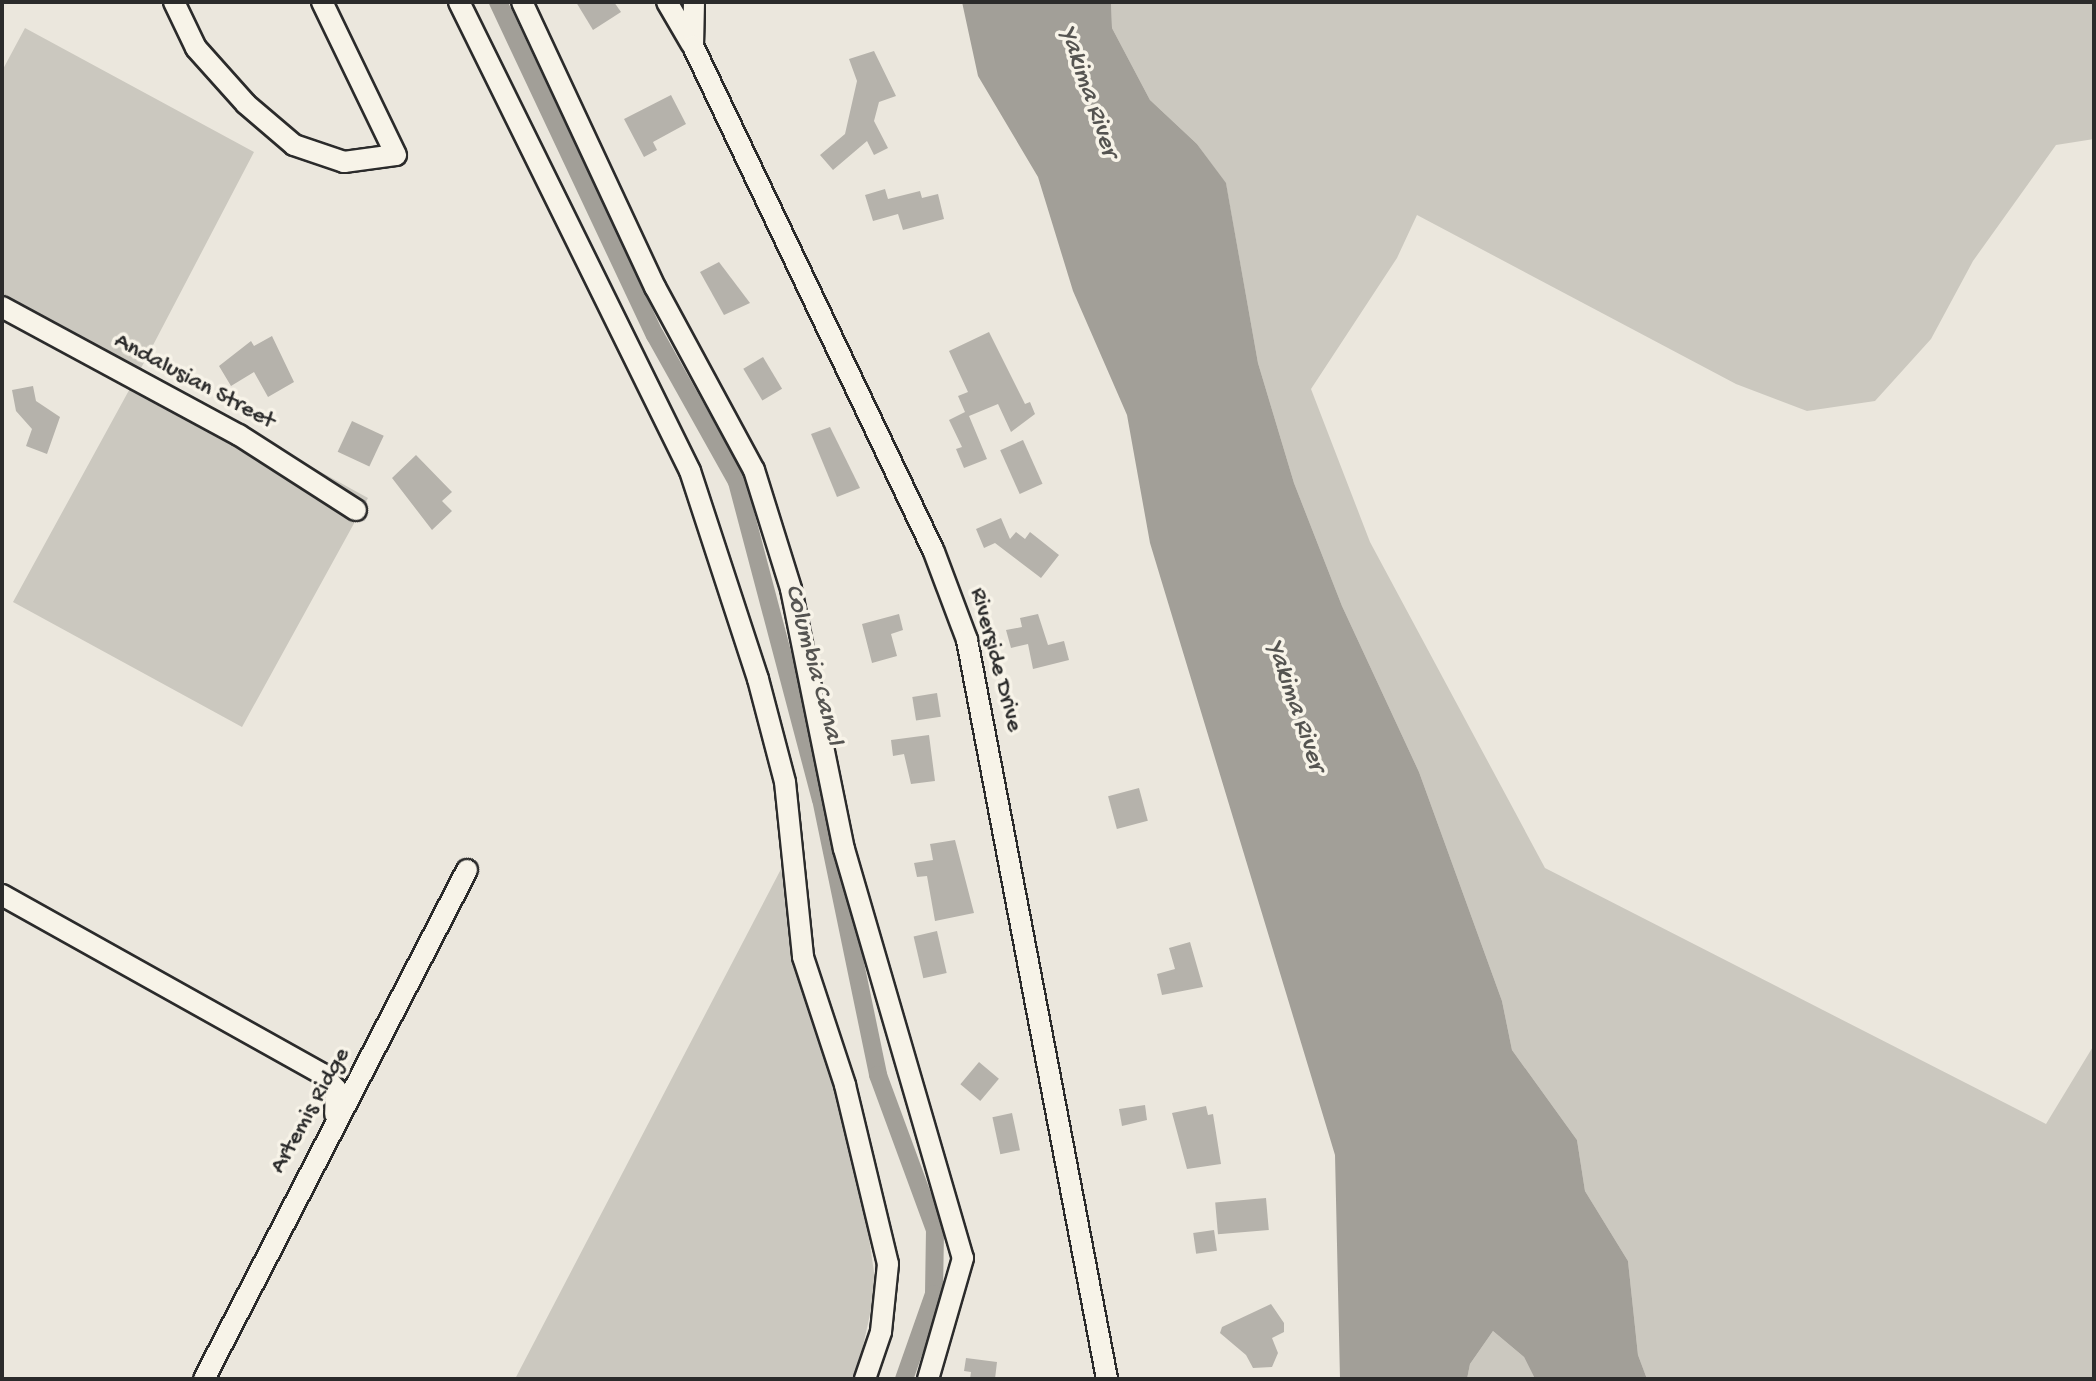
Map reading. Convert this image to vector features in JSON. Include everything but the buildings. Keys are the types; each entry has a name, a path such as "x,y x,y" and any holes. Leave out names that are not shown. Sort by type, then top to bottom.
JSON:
{"street":[{"path":"174,2 196,48 246,104 294,145 344,162 396,155 322,2"},
{"path":"459,2 690,471 758,679 785,782 803,957 845,1085 888,1264 881,1332 865,1379"},
{"path":"522,2 655,287 754,470 791,589 844,849 963,1258 928,1379"},
{"path":"667,2 693,46"},
{"name":"Riverside Drive","path":"694,2 693,46 954,597 985,712 1107,1379"},
{"name":"Andalusian Street","path":"2,307 239,435 356,510"},
{"name":"Artemis Ridge","path":"204,1379 334,1118 413,980 467,870"},
{"path":"2,895 322,1074 336,1089 334,1118"}],"shaded area":[{"path":"1111,2 2094,2 2094,139 2056,145 1973,261 1931,339 1875,401 1807,411 1736,384 1417,215 1397,258 1311,389 1370,542 1545,868 2046,1124 2094,1045 2094,1379 1647,1379 1638,1355 1628,1261 1585,1191 1577,1140 1512,1050 1502,1001 1419,772 1342,606 1294,483 1258,363 1226,184 1197,144 1150,100 1112,28"},
{"path":"25,28 254,152 139,372 2,298 2,71"},
{"path":"139,372 368,498 242,727 13,602"},
{"path":"792,848 800,923 860,1175 876,1286 856,1379 515,1379"},
{"path":"1493,1331 1524,1357 1535,1379 1467,1379 1470,1364"}],"water":[{"name":"Yakima River","path":"962,2 1111,2 1112,28 1150,100 1197,144 1226,183 1258,363 1294,483 1342,606 1419,772 1502,1001 1512,1050 1577,1140 1585,1191 1628,1261 1638,1355 1647,1379 1535,1379 1524,1357 1493,1331 1470,1364 1467,1379 1340,1379 1335,1155 1150,543 1127,415 1073,291 1038,177 978,76"}],"waterway":[{"name":"Columbia Canal","path":"498,2 655,335 737,482 821,799 878,1075 935,1230 934,1294 904,1379"}]}
